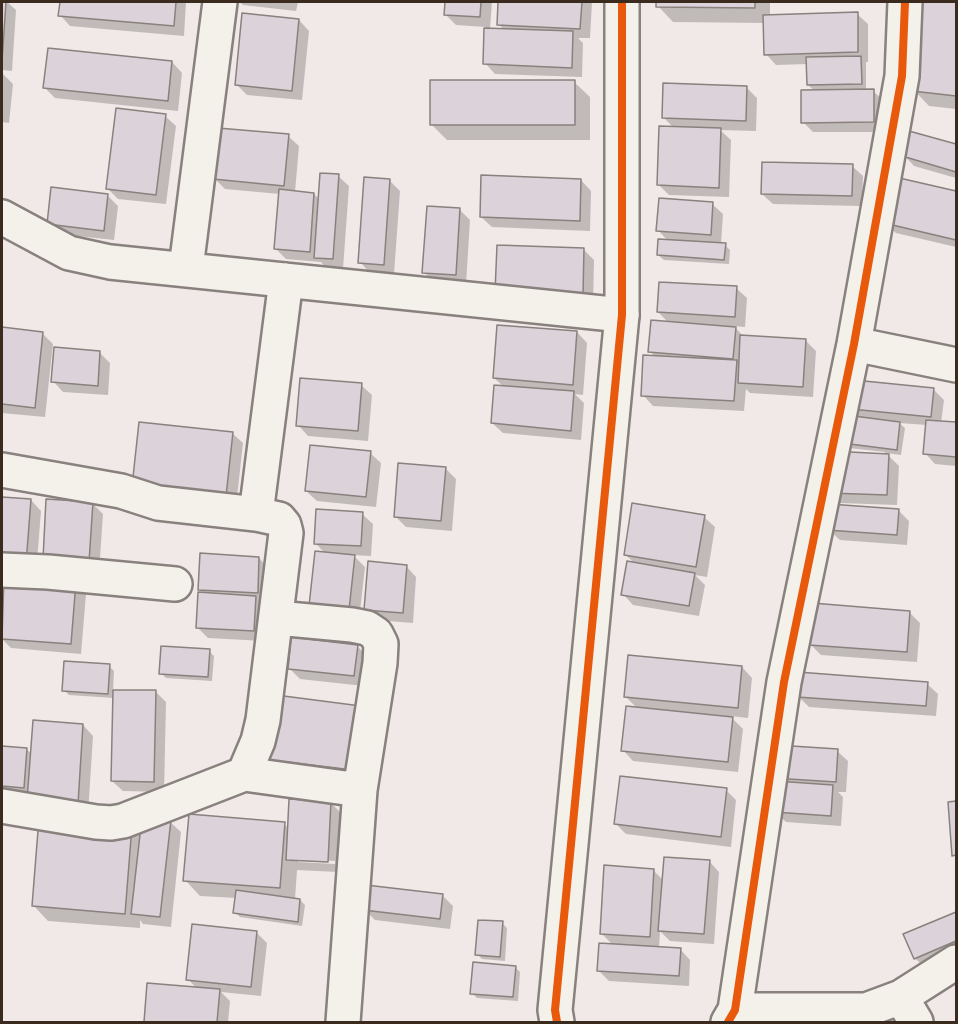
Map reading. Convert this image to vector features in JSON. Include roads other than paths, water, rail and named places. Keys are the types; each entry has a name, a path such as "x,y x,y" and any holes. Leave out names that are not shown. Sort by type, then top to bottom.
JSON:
{"street":[{"path":"186,268 220,2"},
{"path":"557,1023 556,998 622,315 621,2"},
{"path":"904,2 902,76 854,344 784,682 731,1016 909,1010 957,962"},
{"path":"2,217 69,253 110,262 186,268 622,315"},
{"path":"256,514 286,280"},
{"path":"854,344 957,365"},
{"path":"2,470 121,491 158,503 256,514 279,519 284,525 286,533 277,618 263,720 255,749 244,774"},
{"path":"2,570 175,584"},
{"path":"277,618 367,628 376,634 381,644 360,790 343,1023"},
{"path":"2,806 111,823 123,821 244,774 360,790"}]}
